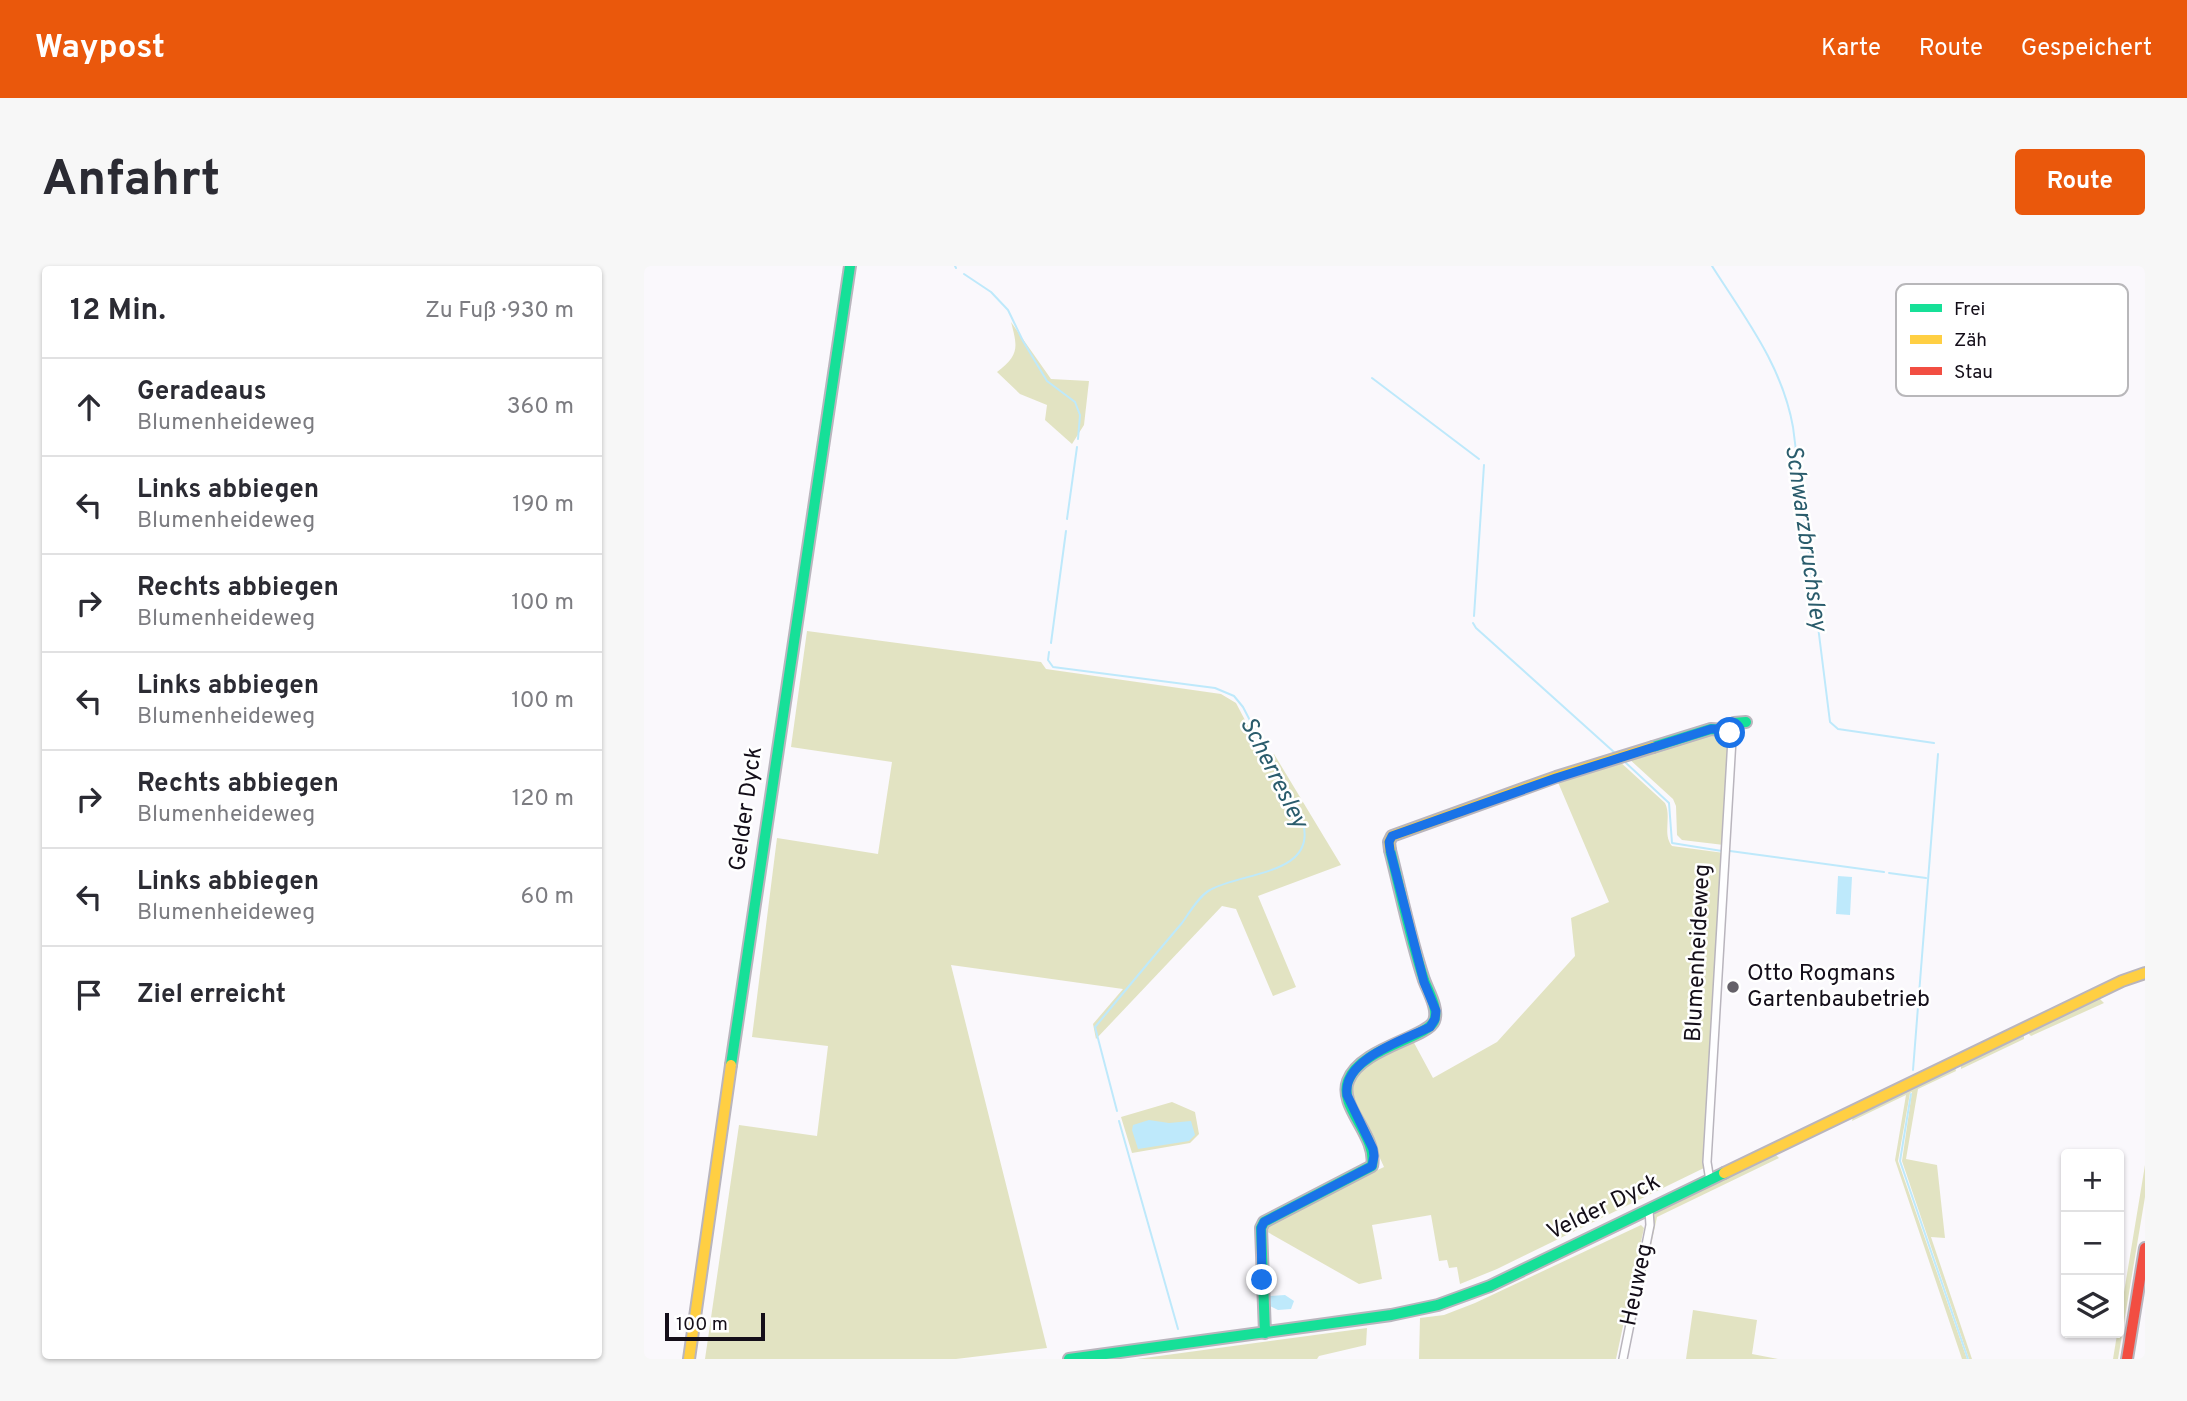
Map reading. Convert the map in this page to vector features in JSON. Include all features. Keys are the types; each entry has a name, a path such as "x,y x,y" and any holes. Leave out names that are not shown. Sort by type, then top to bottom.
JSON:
{"main road":[{"name":"Gelder Dyck","path":"689,1359 850,266"},
{"path":"1265,1333 1261,1228 1264,1222 1372,1166 1373,1149 1347,1095 1348,1081 1368,1057 1430,1027 1435,1019 1436,1011 1424,982 1390,850 1389,842 1392,836 1556,778 1711,729 1726,730 1734,723 1746,722"},
{"name":"Velder Dyck","path":"2122,981 2145,965"},
{"name":"Velder Dyck","path":"1069,1359 1391,1315 1438,1305 1490,1286 2122,981 2145,973"},
{"path":"2127,1359 2145,1248"}],"street":[{"name":"Blumenheideweg","path":"1710,1181 1707,1161 1732,752 1732,739 1726,730"},
{"name":"Heuweg","path":"1623,1359 1650,1225 1649,1210"}],"green space":[{"path":"1011,322 1051,379 1089,381 1084,425 1072,444 1045,420 1047,405 1020,394 997,372 1009,361 1015,350"},
{"path":"807,631 1041,662 1046,669 1221,694 1236,703 1267,762 1274,754 1341,865 1258,896 1296,987 1273,996 1236,909 1222,906 1096,1039 1093,1024 1123,989 951,965 1047,1348 956,1359 705,1359 739,1125 817,1136 828,1046 752,1037 777,838 878,854 892,762 791,747"},
{"path":"1720,732 1728,736 1730,746 1724,845 1682,840 1677,835 1676,806 1673,799 1627,757 1708,733"},
{"path":"1618,760 1665,803 1668,836 1672,846 1724,853 1704,1168 1497,1269 1460,1284 1457,1267 1449,1268 1447,1260 1439,1261 1431,1215 1372,1225 1382,1279 1359,1284 1264,1230 1304,1204 1384,1167 1352,1097 1352,1085 1363,1067 1381,1054 1412,1039 1433,1078 1497,1042 1575,956 1571,918 1609,902 1557,780"},
{"path":"2098,997 2104,1003 2031,1036 2029,1034 2030,1030"},
{"path":"2024,1033 2024,1039 1961,1069 1961,1063"},
{"path":"1955,1067 1956,1071 1918,1089 1906,1159 1937,1165 1945,1238 1931,1237 1972,1359 1969,1359 1902,1161 1912,1092 1898,1161 1967,1359 1962,1359 1895,1160 1906,1095 1852,1121 1853,1116"},
{"path":"1172,1102 1195,1112 1199,1134 1190,1143 1132,1153 1121,1117"},
{"path":"1775,1154 1779,1158 1657,1217 1627,1359 1624,1359 1655,1212"},
{"path":"2145,1165 2145,1197 2124,1323 2124,1292"},
{"path":"1641,1225 1644,1228 1616,1359 1419,1359 1420,1318 1444,1315 1475,1303"},
{"path":"1693,1310 1757,1320 1752,1354 1778,1359 1686,1359"},
{"path":"1367,1328 1366,1345 1319,1356 1317,1359 1137,1359"},
{"path":"2116,1338 2122,1338 2118,1359 2113,1359"}],"water":[{"path":"1838,876 1852,877 1850,915 1836,914"},
{"path":"1149,1120 1169,1123 1191,1121 1195,1135 1189,1141 1138,1149 1133,1125"},
{"path":"1285,1295 1294,1301 1291,1309 1278,1310 1268,1305 1269,1296"}],"waterway":[{"name":"Schwarzbruchsley","path":"1712,266 1761,343 1788,404 1830,722 1838,729 1934,743"},
{"name":"Scherresley","path":"964,274 991,292 1008,310 1047,381 1075,402 1080,415 1078,439"},
{"path":"1372,378 1479,459"},
{"name":"Scherresley","path":"1067,519 1077,447"},
{"path":"1474,616 1484,465"},
{"name":"Scherresley","path":"1051,643 1066,531"},
{"path":"1473,623 1615,753"},
{"name":"Scherresley","path":"1049,652 1048,660 1053,667 1215,688 1234,696 1243,707 1303,823 1304,840 1299,853 1273,869 1223,884 1202,896 1095,1027 1117,1111"},
{"name":"Schwarzbruchsley","path":"1913,1070 1938,754"},
{"path":"1625,762 1669,803 1672,843 1722,851"},
{"path":"1730,851 1884,872"},
{"path":"1889,873 1926,878"},
{"name":"Schwarzbruchsley","path":"1911,1094 1900,1161 1968,1359"},
{"name":"Scherresley","path":"1119,1121 1178,1329"}],"traffic: fast":[{"path":"731,1065 850,266"},
{"path":"1653,747 1711,729 1726,730 1734,723 1746,722"},
{"path":"1265,1333 1261,1228 1264,1222 1372,1166 1369,1144 1348,1101 1348,1081 1366,1060 1419,1033 1434,1021 1434,1006 1414,948 1390,850"},
{"path":"1069,1359 1391,1315 1438,1305 1490,1286 1724,1173"}],"traffic: slow":[{"path":"1390,850 1389,842 1392,836 1556,777 1653,747"},
{"path":"1724,1173 2122,981 2145,973"},
{"path":"689,1359 731,1065"}],"traffic: jam":[{"path":"2127,1359 2145,1248"}],"place":[{"name":"Otto Rogmans Gartenbaubetrieb","path":"1733,987"}],"route":[{"path":"1262,1280 1261,1228 1264,1222 1372,1166 1373,1149 1347,1095 1346,1087 1352,1073 1368,1057 1430,1027 1435,1019 1436,1011 1424,982 1390,850 1389,842 1392,836 1556,778 1711,729 1723,729 1730,733"}]}
